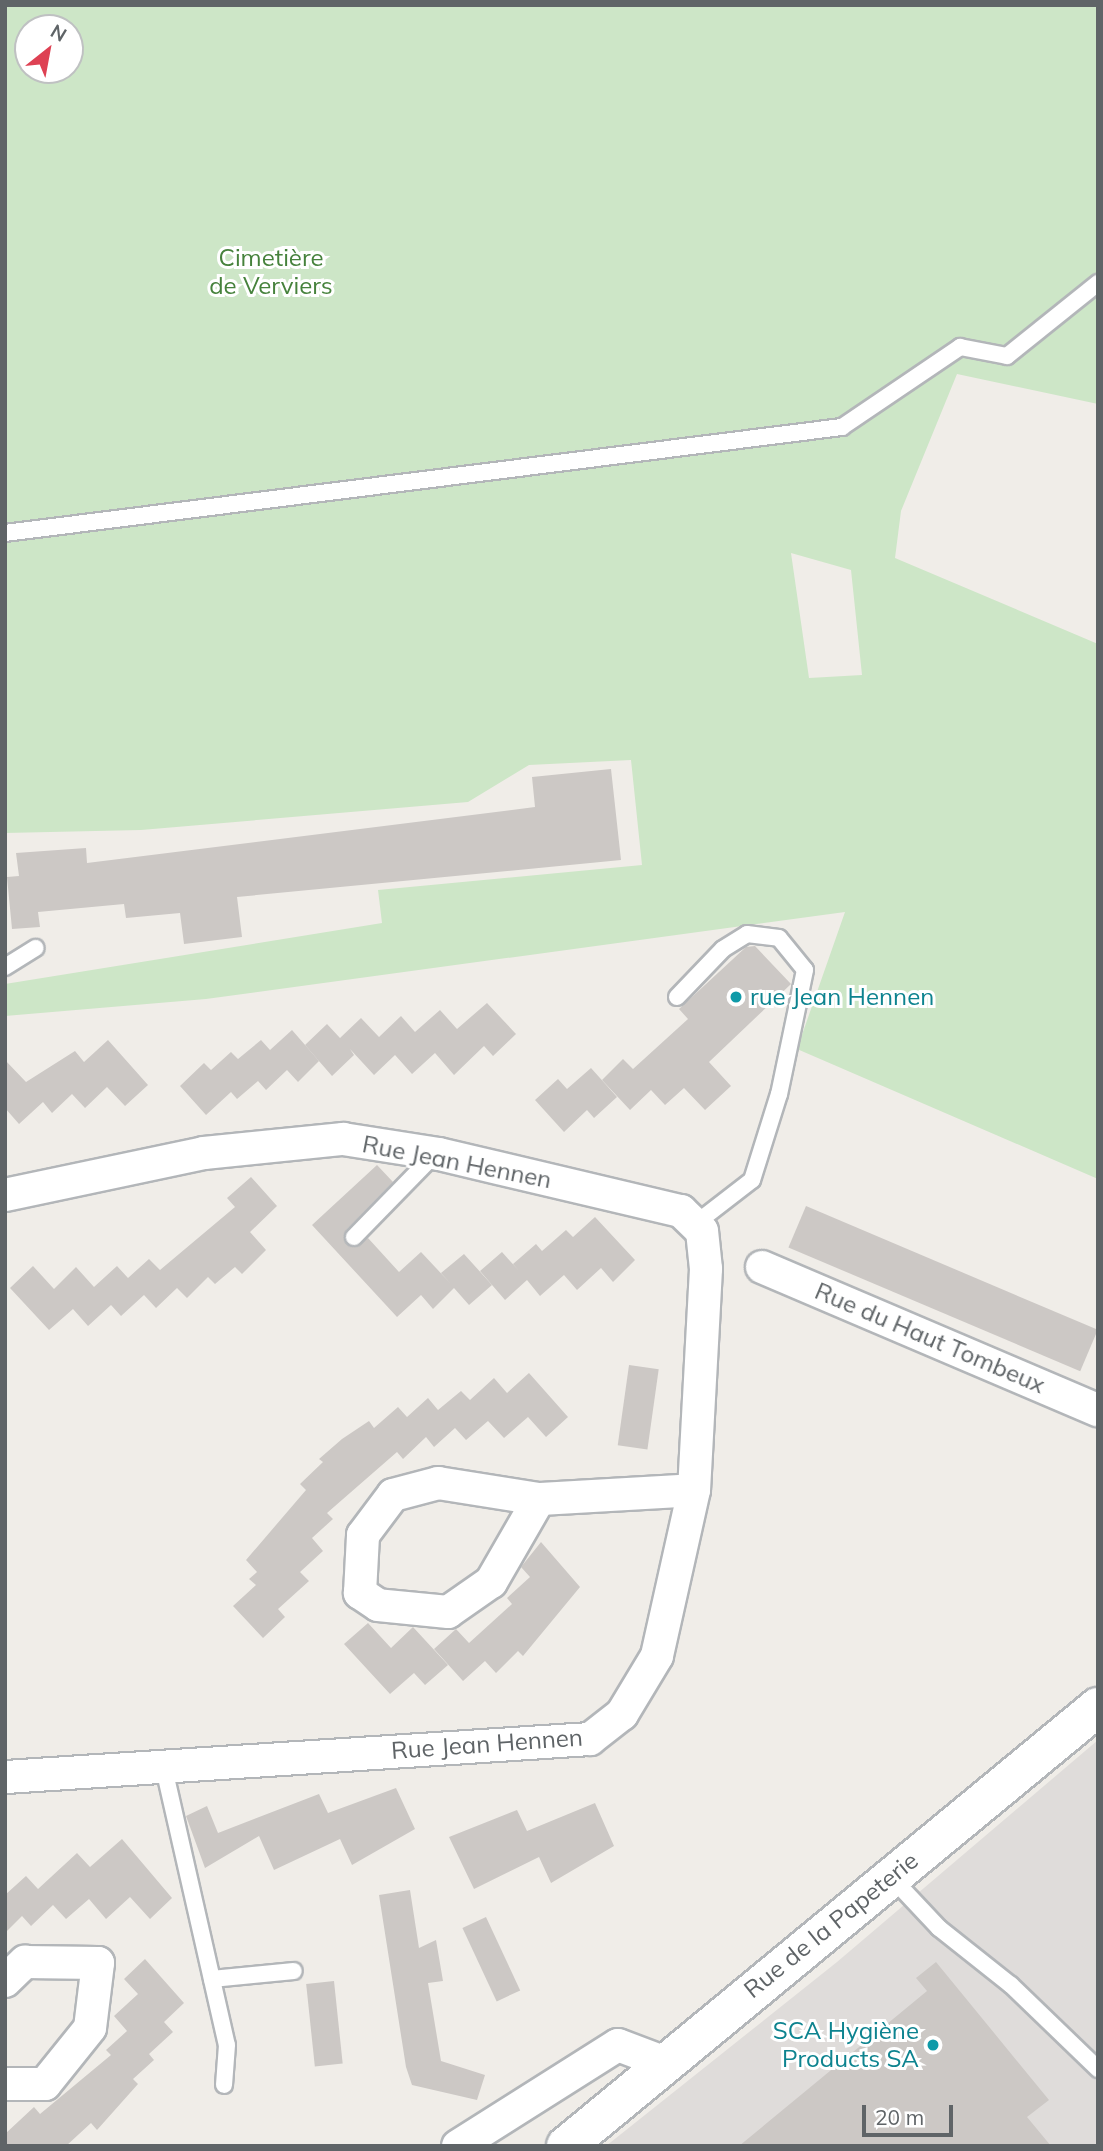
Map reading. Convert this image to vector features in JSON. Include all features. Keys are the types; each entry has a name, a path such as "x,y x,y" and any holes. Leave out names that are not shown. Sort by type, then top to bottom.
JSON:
{"main road":[{"name":"Rue de la Papeterie","path":"566,2146 663,2062 1098,1707"}],"street":[{"name":"Rue Jean Hennen","path":"5,1195 276,1142 343,1139 435,1154 681,1211 695,1224 705,1241 706,1269 694,1490 657,1656 622,1714 590,1740 163,1764 5,1777"},
{"name":"Rue du Haut Tombeux","path":"762,1267 1098,1410"},
{"path":"539,1499 491,1582 448,1612 378,1605 360,1593 363,1535 393,1495 438,1483 539,1499 694,1490"},
{"path":"5,1981 25,1962 97,1964 90,2028 45,2084 5,2084"},
{"path":"458,2146 618,2045 663,2062"}],"lane":[{"path":"5,533 842,427 960,347 1007,356 1098,283"},
{"path":"677,997 723,949 747,934 779,938 805,970 779,1094 752,1180 695,1224"},
{"path":"5,967 35,948"},
{"path":"354,1237 435,1154"},
{"path":"163,1764 227,2045 224,2085"},
{"path":"891,1876 939,1928 1011,1985 1098,2068"},
{"path":"212,1979 294,1971"}],"shaded area":[{"path":"1098,1740 1098,2146 606,2146 837,1962"}],"green space":[{"name":"Cimetière de Verviers","path":"5,5 1098,5 1098,404 957,374 901,511 895,558 1098,644 1098,1179 797,1049 845,912 206,999 5,1016 5,984 382,923 378,890 642,865 631,760 529,765 468,802 141,830 5,833","holes":["791,553 851,570 862,675 809,678"]}],"building":[{"path":"611,769 621,860 237,897 242,937 184,944 180,913 126,918 124,904 38,912 40,927 12,929 7,877 19,876 16,853 86,848 87,863 535,807 532,777"},
{"path":"755,946 791,984 709,1062 731,1086 705,1110 684,1088 665,1105 651,1090 630,1110 602,1080 623,1059 633,1069 688,1019 679,1009 746,947"},
{"path":"487,1003 516,1034 493,1056 484,1046 454,1075 435,1053 412,1074 395,1055 374,1075 350,1049 354,1055 332,1076 305,1045 327,1024 340,1038 361,1018 379,1037 401,1016 415,1032 440,1010 457,1029"},
{"path":"292,1030 319,1061 298,1082 287,1070 266,1090 258,1081 237,1099 231,1092 206,1115 180,1086 204,1063 211,1070 231,1052 238,1059 261,1040 270,1050"},
{"path":"108,1040 148,1085 125,1106 107,1087 85,1108 72,1094 52,1113 43,1102 19,1124 5,1108 5,1060 26,1082 75,1051 84,1062"},
{"path":"591,1068 617,1097 594,1118 587,1110 564,1132 535,1100 558,1079 567,1089"},
{"path":"377,1165 393,1182 346,1230 346,1244 356,1247 368,1238 399,1272 421,1252 451,1284 441,1273 464,1254 492,1285 469,1305 454,1288 433,1309 421,1295 397,1317 312,1225"},
{"path":"251,1177 277,1206 250,1232 266,1250 242,1274 235,1267 215,1284 208,1277 187,1298 177,1288 156,1308 144,1295 121,1316 111,1305 88,1326 73,1309 49,1330 10,1288 33,1266 54,1289 76,1267 94,1287 117,1266 128,1278 149,1259 160,1270 235,1207 227,1198"},
{"path":"806,1206 1098,1330 1080,1371 788,1247"},
{"path":"595,1217 635,1260 613,1282 601,1268 577,1290 564,1275 540,1296 527,1280 505,1300 480,1271 502,1252 520,1272 513,1264 536,1244 542,1251 566,1230 573,1237"},
{"path":"629,1365 659,1369 647,1449 618,1445"},
{"path":"529,1373 568,1417 546,1437 528,1417 504,1438 488,1421 466,1440 455,1428 434,1447 426,1437 403,1459 397,1452 327,1513 333,1519 312,1538 323,1551 300,1572 309,1581 278,1609 285,1617 263,1638 233,1606 256,1585 249,1579 257,1572 246,1560 306,1490 300,1484 323,1462 319,1459 342,1439 369,1421 374,1428 398,1407 407,1417 428,1398 438,1410 461,1391 470,1400 494,1378 507,1393"},
{"path":"541,1542 580,1587 523,1656 518,1651 496,1673 485,1661 463,1681 434,1649 456,1629 469,1643 512,1604 507,1598 530,1577 521,1567"},
{"path":"368,1623 391,1648 413,1627 448,1665 425,1685 414,1673 390,1694 344,1644"},
{"path":"396,1788 415,1829 352,1865 340,1839 274,1870 259,1836 205,1868 186,1816 207,1806 218,1833 319,1794 328,1813"},
{"path":"595,1803 614,1846 551,1883 539,1857 474,1889 449,1837 517,1810 527,1831"},
{"path":"122,1839 172,1898 150,1919 130,1897 106,1919 89,1899 66,1919 53,1905 31,1926 22,1916 5,1933 5,1895 26,1876 38,1889 77,1853 90,1867"},
{"path":"410,1890 419,1948 436,1940 443,1981 428,1983 441,2061 485,2075 477,2100 412,2085 406,2067 379,1895"},
{"path":"486,1917 520,1990 497,2001 462,1928"},
{"path":"145,1959 184,2003 164,2022 173,2032 149,2054 154,2060 133,2079 138,2084 97,2130 91,2123 66,2146 5,2146 5,2134 34,2107 40,2114 111,2055 106,2050 127,2031 114,2016 138,1994 124,1979"},
{"name":"SCA Hygiène Products SA","path":"936,1962 1049,2100 1027,2117 1051,2146 739,2146 927,1991 916,1978"},
{"path":"334,1981 343,2064 315,2066 306,1984"}],"place":[{"name":"rue Jean Hennen","path":"736,997"},
{"name":"SCA Hygiène Products SA","path":"933,2045"}]}
